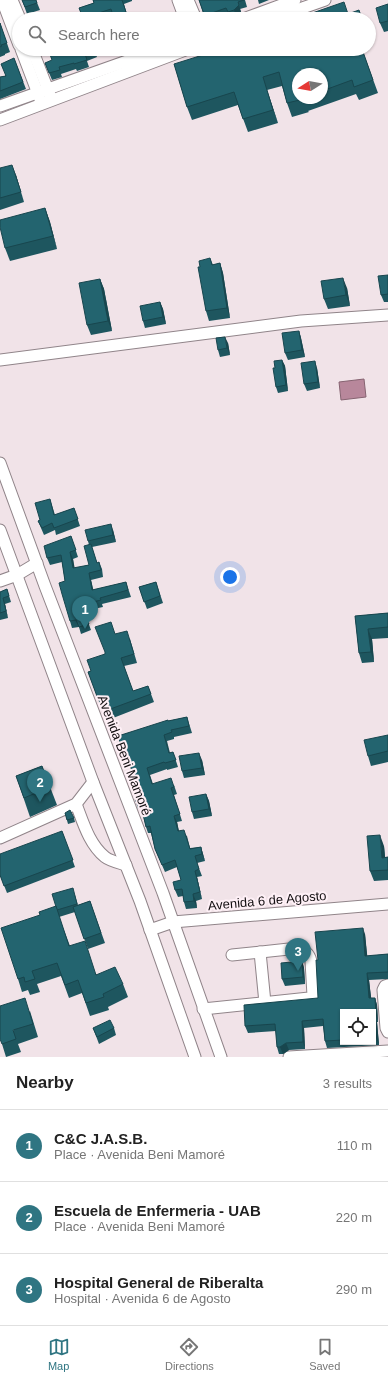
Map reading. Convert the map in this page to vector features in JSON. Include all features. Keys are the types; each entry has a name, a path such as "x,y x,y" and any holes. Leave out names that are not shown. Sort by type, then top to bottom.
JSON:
{"street":[{"path":"2,0 12,26"},
{"path":"12,0 17,12"},
{"path":"178,0 182,12"},
{"path":"188,0 193,12"},
{"path":"262,12 295,0"},
{"path":"291,12 324,0"},
{"path":"25,56 43,91"},
{"path":"34,56 47,103"},
{"path":"0,106 141,56"},
{"path":"0,120 170,56"},
{"path":"0,360 300,321 388,315"},
{"name":"Avenida Beni Mamoré","path":"0,463 36,563 173,922 220,1057"},
{"path":"0,530 93,782 126,865 195,1057"},
{"path":"0,581 17,575 36,563"},
{"path":"0,838 76,804 93,782"},
{"path":"76,804 89,837 96,847 106,858 126,865"},
{"name":"Avenida 6 de Agosto","path":"150,930 173,922 388,904"},
{"path":"203,1009 309,998 312,996 311,961 306,952 298,948 232,955"},
{"path":"260,952 265,1003"},
{"path":"388,985 385,986 383,990 386,1028 388,1032"},
{"path":"289,1057 388,1051"}],"shaded area":[{"path":"364,379 366,397 341,400 339,382"}],"building":[{"path":"22,0 36,0 37,3 25,7"},
{"path":"93,0 122,0 126,12 112,12 111,9 102,12 81,12 79,8 94,3"},
{"path":"199,0 244,0 238,2 239,5 234,10 228,12 226,8 215,12 203,12"},
{"path":"344,2 347,12 315,12"},
{"path":"388,4 388,21 380,23 376,8"},
{"path":"0,23 7,43 1,45 2,46 0,47"},
{"path":"51,56 86,56 87,60 59,67 60,70 49,73 45,63 52,60"},
{"path":"200,56 364,56 373,80 354,87 352,80 328,89 328,68 292,68 292,102 287,103 279,72 263,77 273,110 243,119 234,92 187,107 174,64"},
{"path":"14,58 23,82 0,91 0,77 6,76 1,64"},
{"path":"12,165 21,192 0,198 0,168"},
{"path":"45,208 53,236 5,248 0,227 0,220"},
{"path":"210,258 212,265 220,263 227,308 206,311 198,267 200,267 199,261"},
{"path":"388,275 388,294 381,295 378,276"},
{"path":"343,278 346,295 324,299 321,281"},
{"path":"100,279 108,321 87,325 79,283"},
{"path":"160,302 163,317 143,321 140,306"},
{"path":"299,331 302,350 285,353 282,333"},
{"path":"225,337 227,348 218,350 216,338"},
{"path":"282,360 286,385 276,387 273,368 275,368 274,361"},
{"path":"315,361 318,382 304,384 301,363"},
{"path":"50,499 54,515 74,508 78,519 54,528 52,523 42,528 38,521 40,520 35,503"},
{"path":"111,524 113,535 88,541 85,530"},
{"path":"71,536 76,550 70,552 73,568 89,565 84,546 91,544 97,563 99,562 101,570 89,573 92,590 126,582 128,590 100,598 101,600 81,605 89,624 79,627 76,620 70,621 59,583 65,581 61,555 47,558 44,546"},
{"path":"156,582 160,596 144,602 139,587"},
{"path":"7,589 9,596 3,598 6,611 0,613 0,592"},
{"path":"388,613 388,627 368,629 371,652 359,653 355,616"},
{"path":"111,622 115,634 127,631 134,654 121,658 133,691 148,686 151,694 105,711 101,698 98,699 88,672 91,671 87,660 105,654 95,627"},
{"path":"187,717 189,726 171,730 172,732 164,735 169,753 173,752 176,760 164,762 147,768 152,784 171,778 174,787 171,788 180,814 174,816 178,831 184,830 190,849 201,847 202,854 195,856 199,869 195,871 200,892 193,894 194,901 184,902 182,889 175,890 173,882 181,880 175,860 162,865 155,849 150,826 146,827 140,801 136,802 129,776 133,775 125,747 122,748 118,736 168,720"},
{"path":"388,735 388,751 368,756 364,740"},
{"path":"199,753 202,768 182,771 179,756"},
{"path":"42,766 50,787 24,798 16,776"},
{"path":"206,794 209,809 192,812 189,797"},
{"path":"70,810 74,818 67,820 65,813"},
{"path":"62,831 73,860 4,886 0,875 0,854"},
{"path":"380,835 382,858 388,857 388,870 370,871 367,836"},
{"path":"73,888 77,904 57,910 52,894"},
{"path":"90,901 101,933 84,939 73,907"},
{"path":"56,906 69,946 85,941 96,975 115,967 123,984 103,994 104,997 86,1003 78,980 65,985 57,963 32,971 35,979 25,982 24,977 18,979 1,928 40,915 39,912"},
{"path":"363,928 365,956 388,954 388,972 367,973 369,998 375,998 376,1009 340,1009 340,1040 325,1041 323,1019 302,1021 303,1042 286,1043 280,1047 277,1047 275,1024 245,1026 244,1005 318,998 316,960 318,960 315,932"},
{"path":"302,961 303,977 282,979 281,963"},
{"path":"25,998 33,1024 13,1030 16,1039 2,1044 0,1039 0,1006"},
{"path":"110,1020 114,1028 97,1037 93,1028"}],"place":[{"name":"C&C J.A.S.B.","path":"85,629"},
{"name":"Escuela de Enfermeria - UAB","path":"40,802"},
{"name":"Hospital General de Riberalta","path":"298,971"}]}
